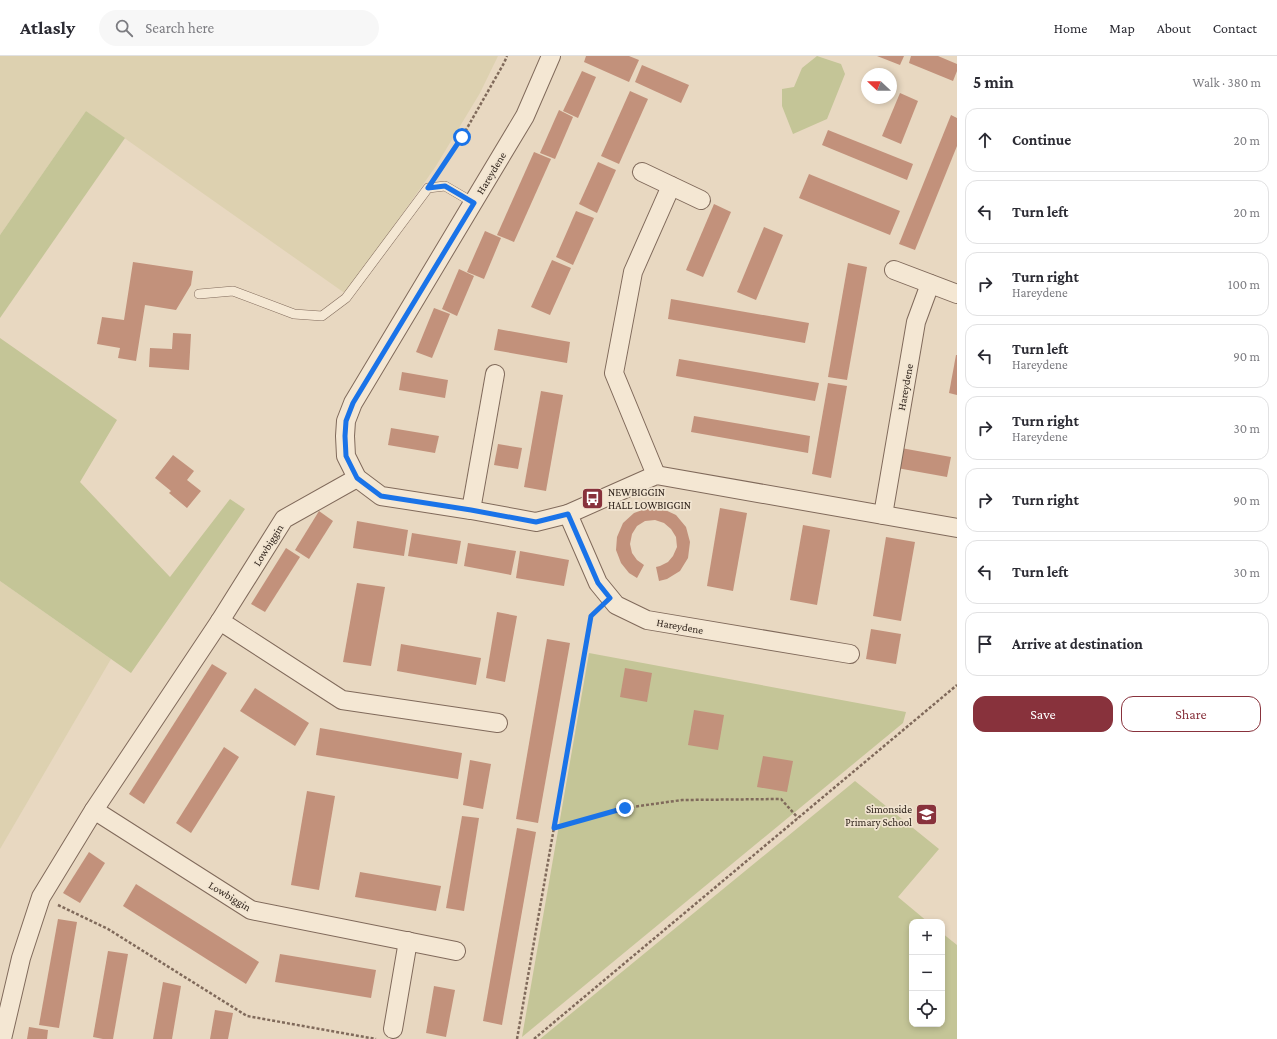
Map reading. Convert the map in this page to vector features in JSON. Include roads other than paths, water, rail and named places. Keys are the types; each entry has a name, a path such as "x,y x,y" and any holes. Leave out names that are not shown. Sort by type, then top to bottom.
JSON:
{"street":[{"name":"Hareydene","path":"551,56 525,116 353,403 346,421 346,456 357,478 381,496 536,522 568,514 656,475"},
{"path":"642,172 701,200"},
{"path":"671,186 633,272 614,373 656,475 957,528"},
{"path":"894,270 957,294"},
{"name":"Hareydene","path":"882,515 916,322 930,284"},
{"path":"471,510 495,374"},
{"name":"Lowbiggin","path":"2,1039 20,958 41,897 94,810 220,621 284,519 357,478"},
{"name":"Hareydene","path":"568,514 598,583 616,605 647,620 850,654"},
{"path":"220,621 342,700 498,723"},
{"name":"Lowbiggin","path":"94,810 251,910 456,951"},
{"path":"393,1029 408,941"}],"lane":[{"path":"199,294 233,291 294,314 322,316 346,298 428,188 445,186 474,203"}],"place":[{"name":"NEWBIGGIN HALL LOWBIGGIN","path":"593,498"},
{"name":"Simonside Primary School","path":"927,815"}]}
